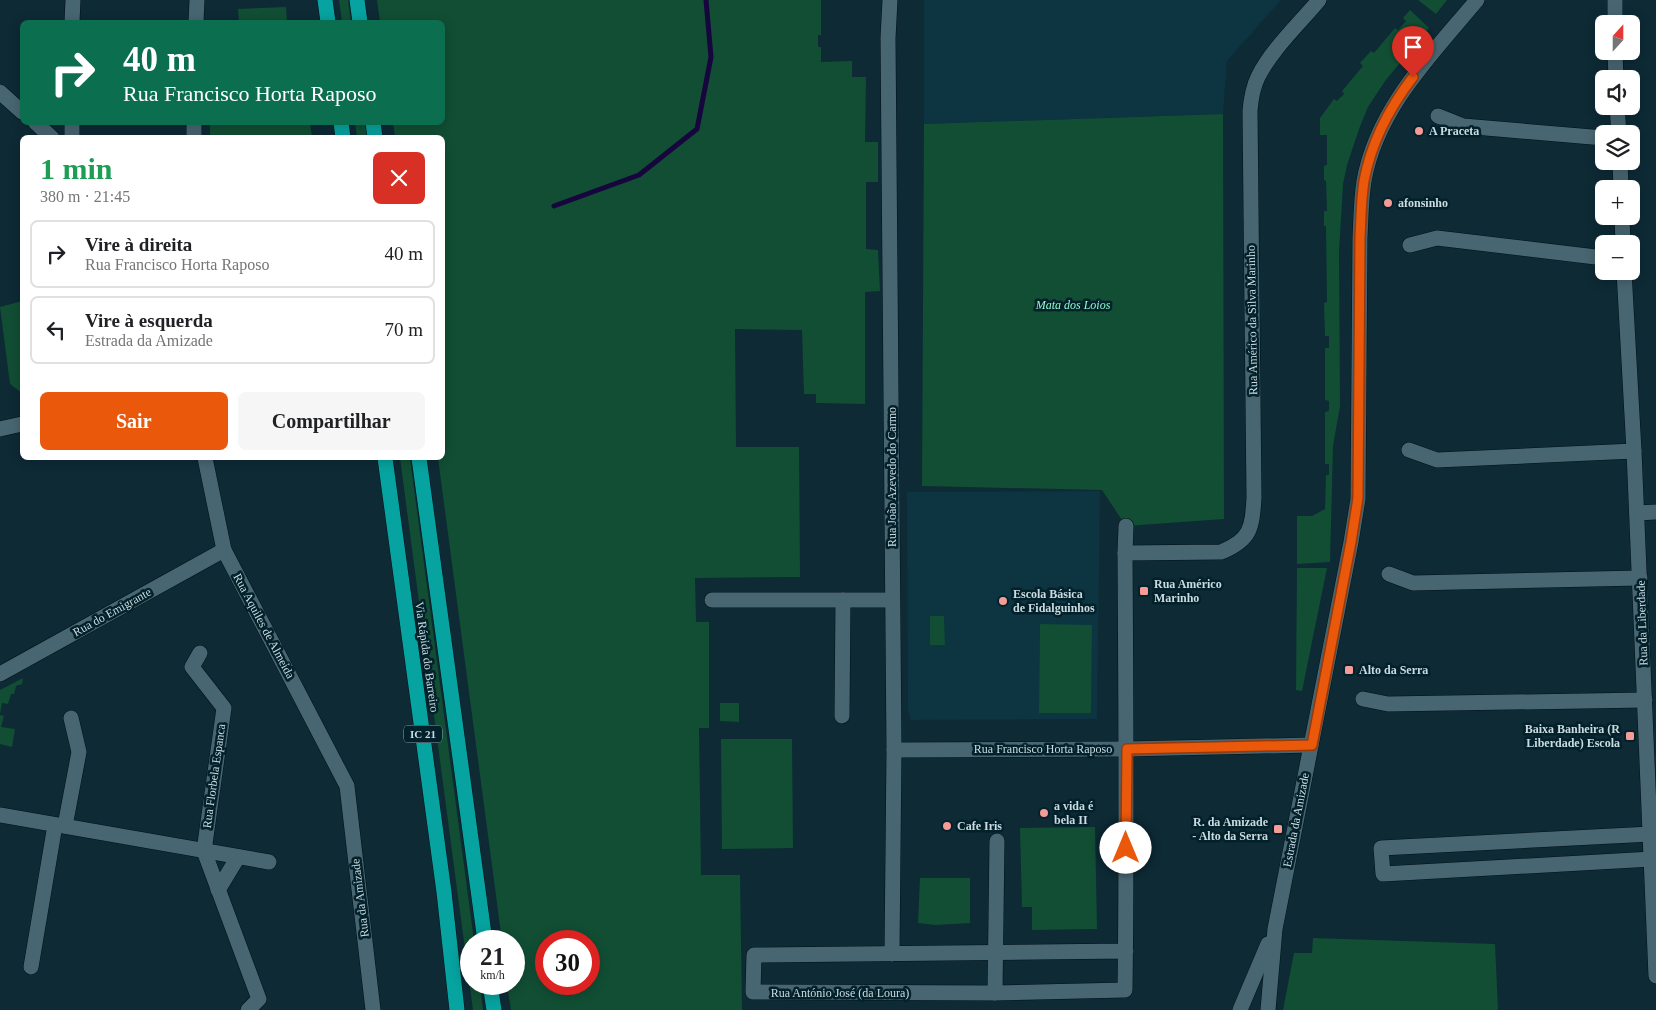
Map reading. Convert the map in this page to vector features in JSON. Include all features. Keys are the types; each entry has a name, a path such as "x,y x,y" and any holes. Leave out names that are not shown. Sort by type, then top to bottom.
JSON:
{"highway":[{"path":"325,0 328,20"},
{"path":"357,0 360,20"},
{"name":"Via Rápida do Barreiro","path":"386,460 444,892 457,1010"},
{"name":"Via Rápida do Barreiro","path":"419,460 483,930"},
{"path":"492,995 494,1010"}],"street":[{"path":"72,0 72,20"},
{"path":"196,20 197,0"},
{"name":"Rua João Azevedo do Carmo","path":"890,0 888,38 894,750 892,954"},
{"name":"Rua Américo da Silva Marinho","path":"1125,553 1221,552 1236,546 1247,535 1252,517 1254,498 1250,111 1258,76 1272,56 1319,0"},
{"name":"Estrada da Amizade","path":"1275,929 1350,552 1358,498 1360,238 1364,180 1382,127 1404,89 1477,0"},
{"path":"1615,15 1616,0"},
{"path":"0,92 20,110"},
{"path":"1438,116 1463,126 1595,137"},
{"path":"37,125 49,135"},
{"path":"1410,245 1437,238 1595,257"},
{"name":"Rua da Liberdade","path":"1624,280 1640,578 1656,976"},
{"path":"0,429 20,424"},
{"path":"1409,450 1437,460 1634,451"},
{"name":"Rua Aquiles de Almeida","path":"205,460 224,550 347,786"},
{"path":"1637,513 1656,512"},
{"path":"1126,526 1126,951"},
{"name":"Rua do Emigrante","path":"0,674 224,550"},
{"path":"1389,574 1413,583 1640,578"},
{"path":"712,600 892,600"},
{"path":"842,716 843,600"},
{"name":"Rua Florbela Espanca","path":"200,653 192,667 224,708 204,851 258,999 248,1010"},
{"path":"1363,698 1388,704 1645,700"},
{"path":"31,967 60,826 79,752 71,718"},
{"name":"Rua Francisco Horta Raposo","path":"894,750 1127,749 1312,745"},
{"name":"Rua da Amizade","path":"347,786 373,1010"},
{"path":"0,815 269,862"},
{"path":"1651,834 1381,848 1383,874 1652,859"},
{"path":"995,993 997,841"},
{"path":"218,890 238,857"},
{"path":"1240,1010 1275,929"},
{"path":"1268,1010 1275,929"},
{"name":"Rua António José (da Loura)","path":"1126,951 1125,990 995,993 753,992 754,955 1126,951"}],"shaded area":[{"path":"924,0 1281,0 1227,61 1223,114 924,124"},
{"name":"Escola Básica de Fidalguinhos","path":"1100,491 1097,719 911,720 908,711 907,492"}],"green space":[{"path":"339,0 348,0 351,20 342,20"},
{"path":"377,0 821,0 821,35 818,35 818,47 821,47 821,62 852,61 852,77 866,77 865,142 878,142 878,182 866,182 866,249 878,250 880,291 865,292 865,404 816,403 816,394 804,394 802,330 735,329 736,447 799,447 800,577 695,578 696,622 709,622 709,728 699,728 701,875 740,875 742,1010 511,1010 509,995 525,995 525,930 501,930 438,460 445,460 445,135 395,135 393,125 445,125 445,20 380,20"},
{"path":"1418,0 1447,0 1436,14"},
{"path":"286,7 287,20 239,20 238,9"},
{"path":"1410,10 1429,28 1385,81 1368,107 1347,165 1343,184 1339,252 1340,406 1333,446 1330,562 1297,564 1297,516 1312,516 1325,509 1326,475 1329,475 1329,464 1325,464 1325,412 1329,411 1329,401 1325,400 1325,348 1329,348 1329,336 1325,336 1324,303 1327,302 1326,226 1324,226 1324,211 1327,211 1324,166 1327,165 1327,135 1320,135 1320,118 1334,99 1337,101 1344,94 1342,91 1363,66 1360,63 1371,51 1374,53 1395,28 1398,30 1406,21 1403,18"},
{"name":"Mata dos Loios","path":"1223,114 1224,519 1126,526 1102,490 922,486 924,124"},
{"path":"210,125 310,125 312,135 210,135"},
{"path":"355,125 365,125 367,135 357,135"},
{"path":"20,302 20,392 10,384 0,307"},
{"path":"400,460 410,460 473,930 462,930"},
{"path":"1297,568 1327,568 1302,691 1296,690"},
{"path":"930,616 944,616 945,645 930,645"},
{"path":"1040,624 1092,625 1091,713 1039,713"},
{"path":"23,678 22,684 16,686 14,694 11,694 8,704 2,703 0,714 0,690"},
{"path":"720,703 739,703 739,722 720,721"},
{"path":"0,715 4,716 1,727 15,729 12,747 0,744"},
{"path":"721,739 792,739 793,848 722,849"},
{"path":"1095,827 1097,929 1032,930 1032,907 1022,907 1020,828"},
{"path":"920,878 970,878 970,923 935,925 918,923"},
{"path":"1313,938 1495,944 1498,1010 1283,1010 1294,953 1312,953"},
{"path":"471,995 481,995 483,1010 473,1010"}],"waterway":[{"path":"554,206 639,175 697,129 711,57 706,0"}],"place":[{"name":"A Praceta","path":"1419,131"},
{"name":"afonsinho","path":"1388,203"},
{"name":"Rua Américo Marinho","path":"1144,591"},
{"name":"Escola Básica de Fidalguinhos","path":"1003,601"},
{"name":"Alto da Serra","path":"1349,670"},
{"name":"Baixa Banheira (R Liberdade) Escola","path":"1630,736"},
{"name":"a vida é bela II","path":"1044,813"},
{"name":"Cafe Iris","path":"947,826"},
{"name":"R. da Amizade - Alto da Serra","path":"1278,829"}],"route":[{"path":"1126,848 1127,749 1312,745 1358,498 1360,238 1364,180 1382,127 1394,103 1413,77"}]}
